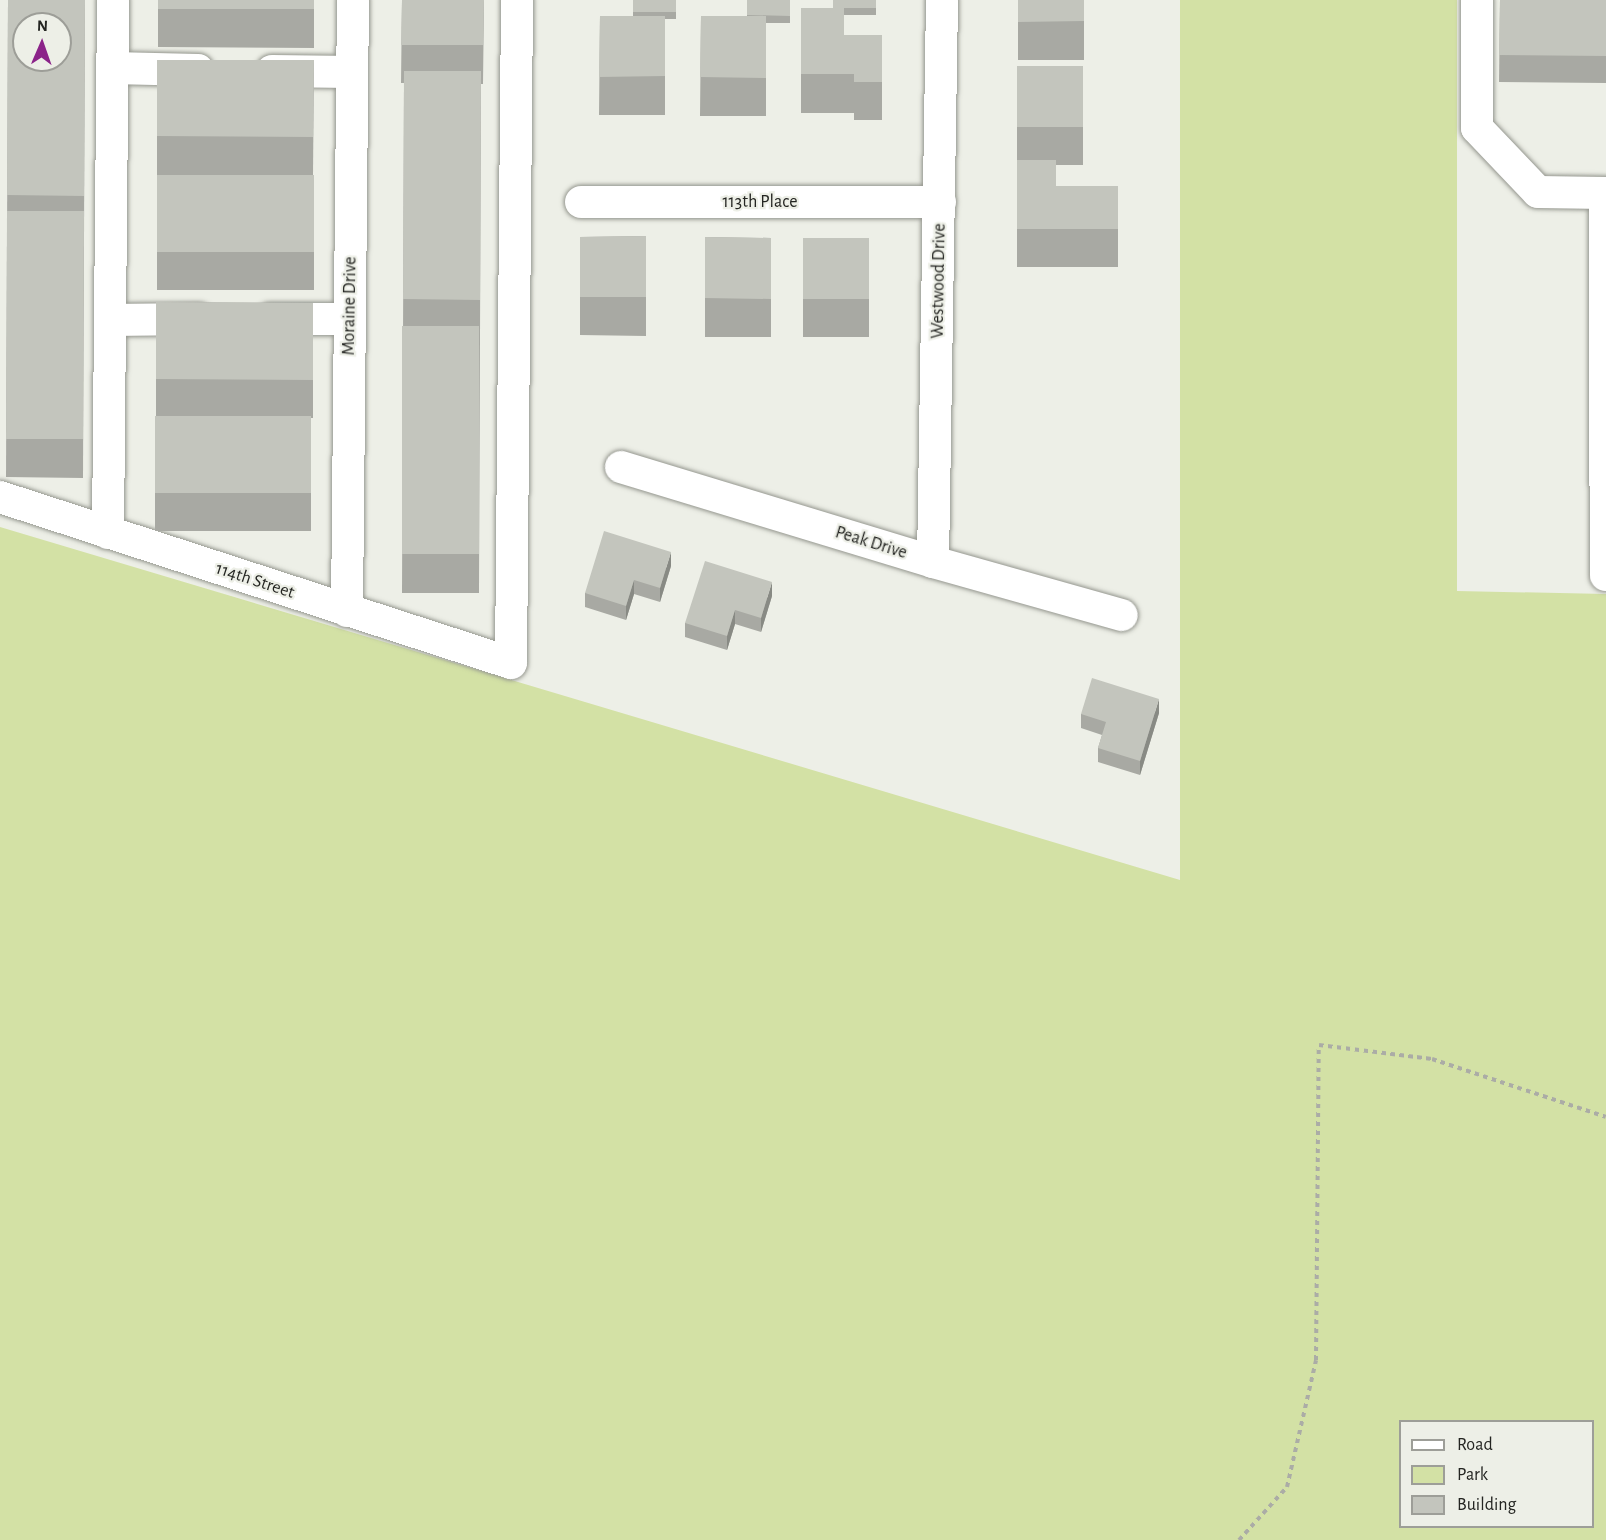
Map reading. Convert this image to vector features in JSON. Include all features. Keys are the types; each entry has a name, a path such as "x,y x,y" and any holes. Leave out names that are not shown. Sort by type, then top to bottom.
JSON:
{"street":[{"path":"108,533 113,0"},
{"name":"Moraine Drive","path":"347,611 353,0"},
{"name":"114th Street","path":"0,497 511,663 518,0"},
{"name":"Westwood Drive","path":"933,562 942,0"},
{"path":"1477,0 1477,128 1538,192 1605,193 1606,575"},
{"path":"112,68 352,72"},
{"name":"113th Place","path":"581,202 940,202"},
{"path":"110,320 350,319"},
{"name":"Peak Drive","path":"621,466 933,562 1122,615"}],"path":[{"path":"1239,1540 1287,1487 1316,1360 1319,1045 1431,1059 1606,1117"}],"green space":[{"path":"1180,0 1457,0 1457,591 1606,594 1606,1540 0,1540 0,527 1180,880"}],"building":[{"path":"8,0 85,0 84,196 7,195"},
{"path":"158,0 314,0 314,9 158,9"},
{"path":"402,0 484,0 483,45 401,45"},
{"path":"633,0 676,0 676,12 633,12"},
{"path":"747,0 790,0 790,16 747,15"},
{"path":"833,0 876,0 876,8 833,8"},
{"path":"1018,0 1084,0 1084,21 1018,22"},
{"path":"1500,0 1606,0 1606,56 1499,55"},
{"path":"801,8 844,8 844,35 882,35 882,82 854,82 854,74 801,74"},
{"path":"600,16 665,16 665,76 599,77"},
{"path":"701,16 766,16 766,78 700,77"},
{"path":"157,60 314,60 313,137 157,136"},
{"path":"1017,66 1083,66 1083,127 1017,127"},
{"path":"404,71 481,71 480,300 403,299"},
{"path":"1017,160 1056,160 1056,186 1118,186 1118,229 1017,229"},
{"path":"157,175 314,175 314,252 157,252"},
{"path":"7,211 84,211 83,439 6,439"},
{"path":"646,236 646,297 580,297 580,237"},
{"path":"705,237 771,238 771,299 705,298"},
{"path":"803,238 869,238 869,299 803,299"},
{"path":"156,302 313,303 313,380 156,379"},
{"path":"402,326 479,326 479,554 402,554"},
{"path":"155,416 311,416 311,493 155,493"},
{"path":"604,531 671,552 660,588 634,580 626,606 585,593"},
{"path":"705,561 772,582 761,618 735,610 727,636 685,623"},
{"path":"1092,678 1159,699 1140,761 1098,748 1106,722 1081,714"}]}
